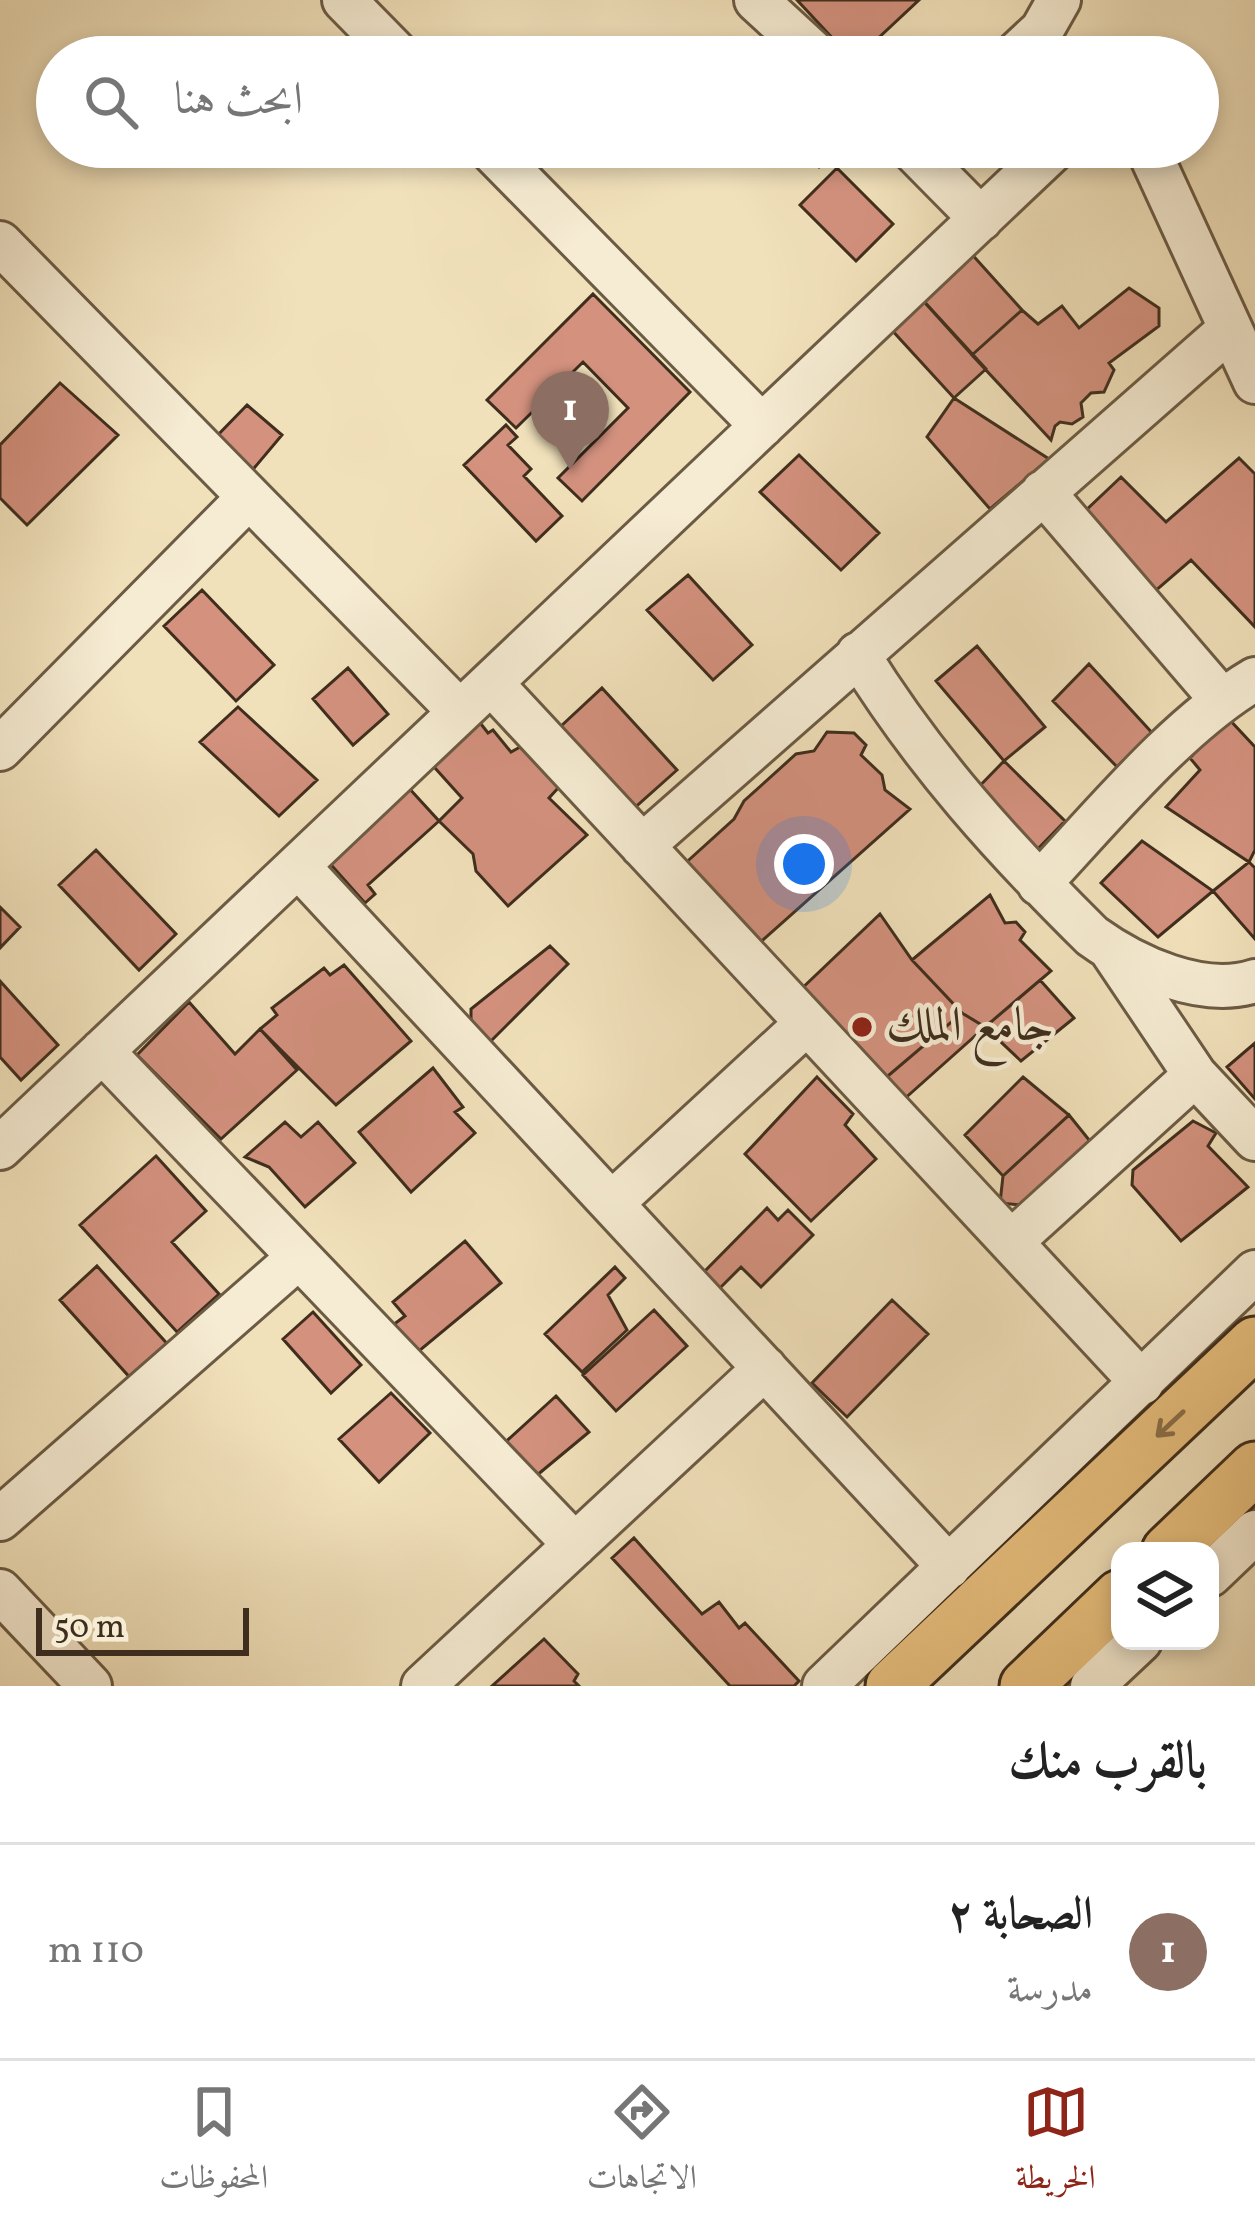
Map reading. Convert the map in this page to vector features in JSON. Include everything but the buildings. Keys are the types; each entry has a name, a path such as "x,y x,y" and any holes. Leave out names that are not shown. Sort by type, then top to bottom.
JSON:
{"main road":[{"path":"892,1686 1255,1343"},
{"path":"1177,1542 1255,1468"},
{"path":"1026,1686 1111,1605"}],"street":[{"path":"344,0 379,36"},
{"path":"756,0 795,36"},
{"path":"1036,36 1058,0"},
{"path":"509,168 762,426"},
{"path":"931,168 981,218"},
{"path":"0,1148 1034,168"},
{"path":"1158,168 1255,382"},
{"path":"0,243 249,497 642,846 1142,1383"},
{"path":"642,846 1230,328"},
{"path":"1040,884 1115,802 1238,689 1043,492"},
{"path":"4,734 249,497"},
{"path":"858,654 959,798 1040,884 1112,950 1195,1075 1255,1139"},
{"path":"298,866 950,1567"},
{"path":"1112,950 1180,980 1232,988 1255,981"},
{"path":"612,1203 807,1023"},
{"path":"102,1051 575,1545"},
{"path":"1011,1242 1195,1075"},
{"path":"0,1519 299,1257"},
{"path":"824,1686 1255,1272"},
{"path":"423,1686 765,1368"},
{"path":"1219,1566 1255,1532"},
{"path":"0,1591 91,1686"},
{"path":"1092,1686 1130,1650"}],"place":[{"name":"الصحابة ٢","path":"570,470"},
{"name":"جامع الملك","path":"862,1027"}]}
